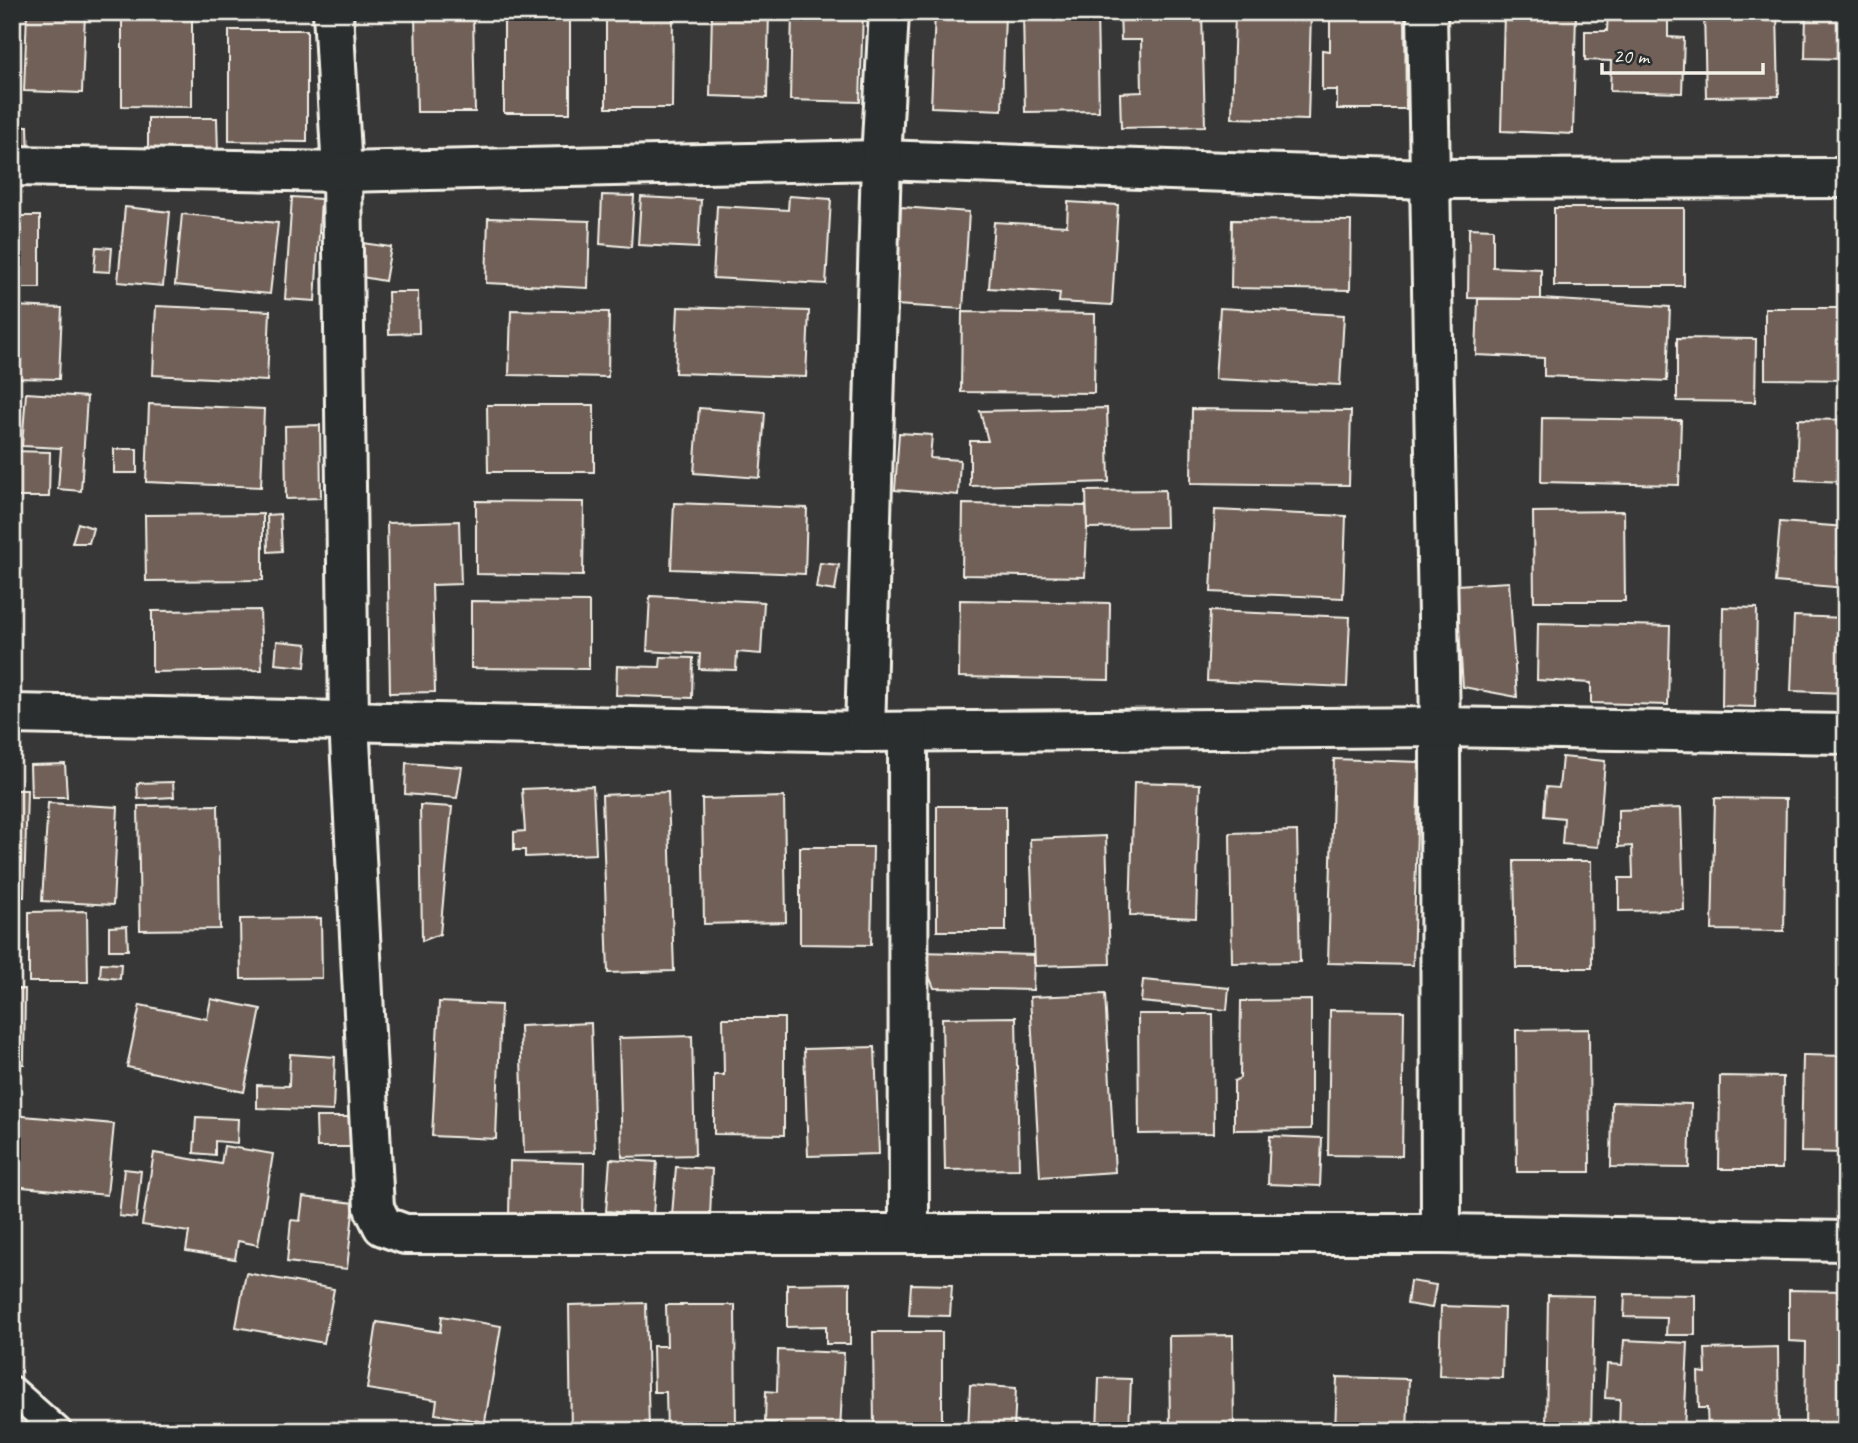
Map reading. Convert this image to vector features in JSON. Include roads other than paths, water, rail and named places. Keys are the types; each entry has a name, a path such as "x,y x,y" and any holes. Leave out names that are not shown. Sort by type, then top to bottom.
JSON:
{"street":[{"path":"333,12 342,172 349,721 374,1208 383,1226 405,1234 1441,1234 1846,1241"},
{"path":"865,732 881,160 889,12"},
{"path":"1427,12 1440,727 1441,1234"},
{"path":"12,166 342,172 881,160 1429,179 1846,178"},
{"path":"12,714 865,732 1440,727 1846,734"},
{"path":"908,732 909,1234"}],"lane":[{"path":"12,1390 58,1431"}]}
